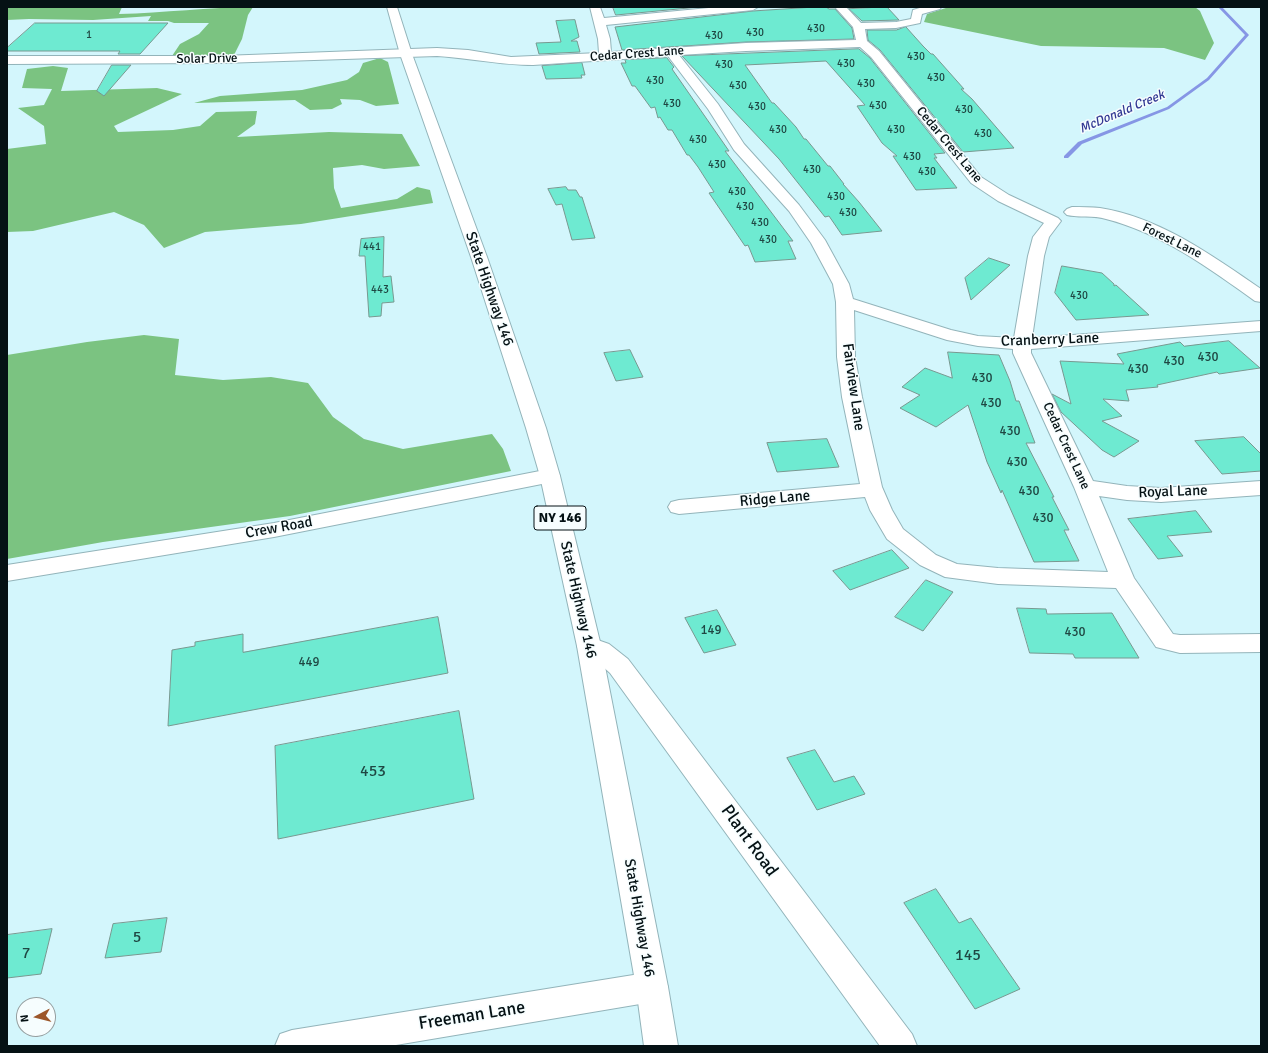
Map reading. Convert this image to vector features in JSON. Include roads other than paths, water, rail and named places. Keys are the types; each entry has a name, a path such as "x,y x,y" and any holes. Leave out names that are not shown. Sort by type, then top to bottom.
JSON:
{"street":[{"name":"State Highway 146","path":"392,7 406,54 478,257 536,428 550,476 589,646 652,987 661,1046"},
{"path":"595,7 604,39 605,56"},
{"path":"599,22 753,7"},
{"path":"840,7 858,26 863,44"},
{"path":"858,26 896,25 916,21 917,12 936,7"},
{"name":"Cedar Crest Lane","path":"406,54 437,52 460,53 512,61 533,61 746,47 863,44 875,54 976,180 988,190 1011,203 1053,221 1041,237 1022,344 1022,353 1086,486 1123,580 1165,641 1180,644 1261,643"},
{"name":"Fairview Lane","path":"670,51 713,108 738,147 794,208 820,243 841,284 845,302 846,357 852,397 872,490 881,510 895,534 928,560 953,571 998,576 1123,580"},
{"name":"Solar Drive","path":"7,60 216,60 406,54"},
{"name":"Forest Lane","path":"1072,212 1093,212 1111,215 1154,231 1210,261 1261,298"},
{"name":"Cranberry Lane","path":"845,302 947,335 978,341 1022,344 1261,326"},
{"name":"Crew Road","path":"7,573 282,528 550,476"},
{"name":"Royal Lane","path":"1086,486 1127,493 1161,495 1261,488"},
{"name":"Ridge Lane","path":"679,507 872,490"},
{"name":"Plant Road","path":"589,646 600,650 619,666 900,1046"},
{"name":"Freeman Lane","path":"292,1046 652,987"}],"waterway":[{"name":"McDonald Creek","path":"1066,157 1080,143 1168,108 1208,79 1247,35 1220,7"}]}
